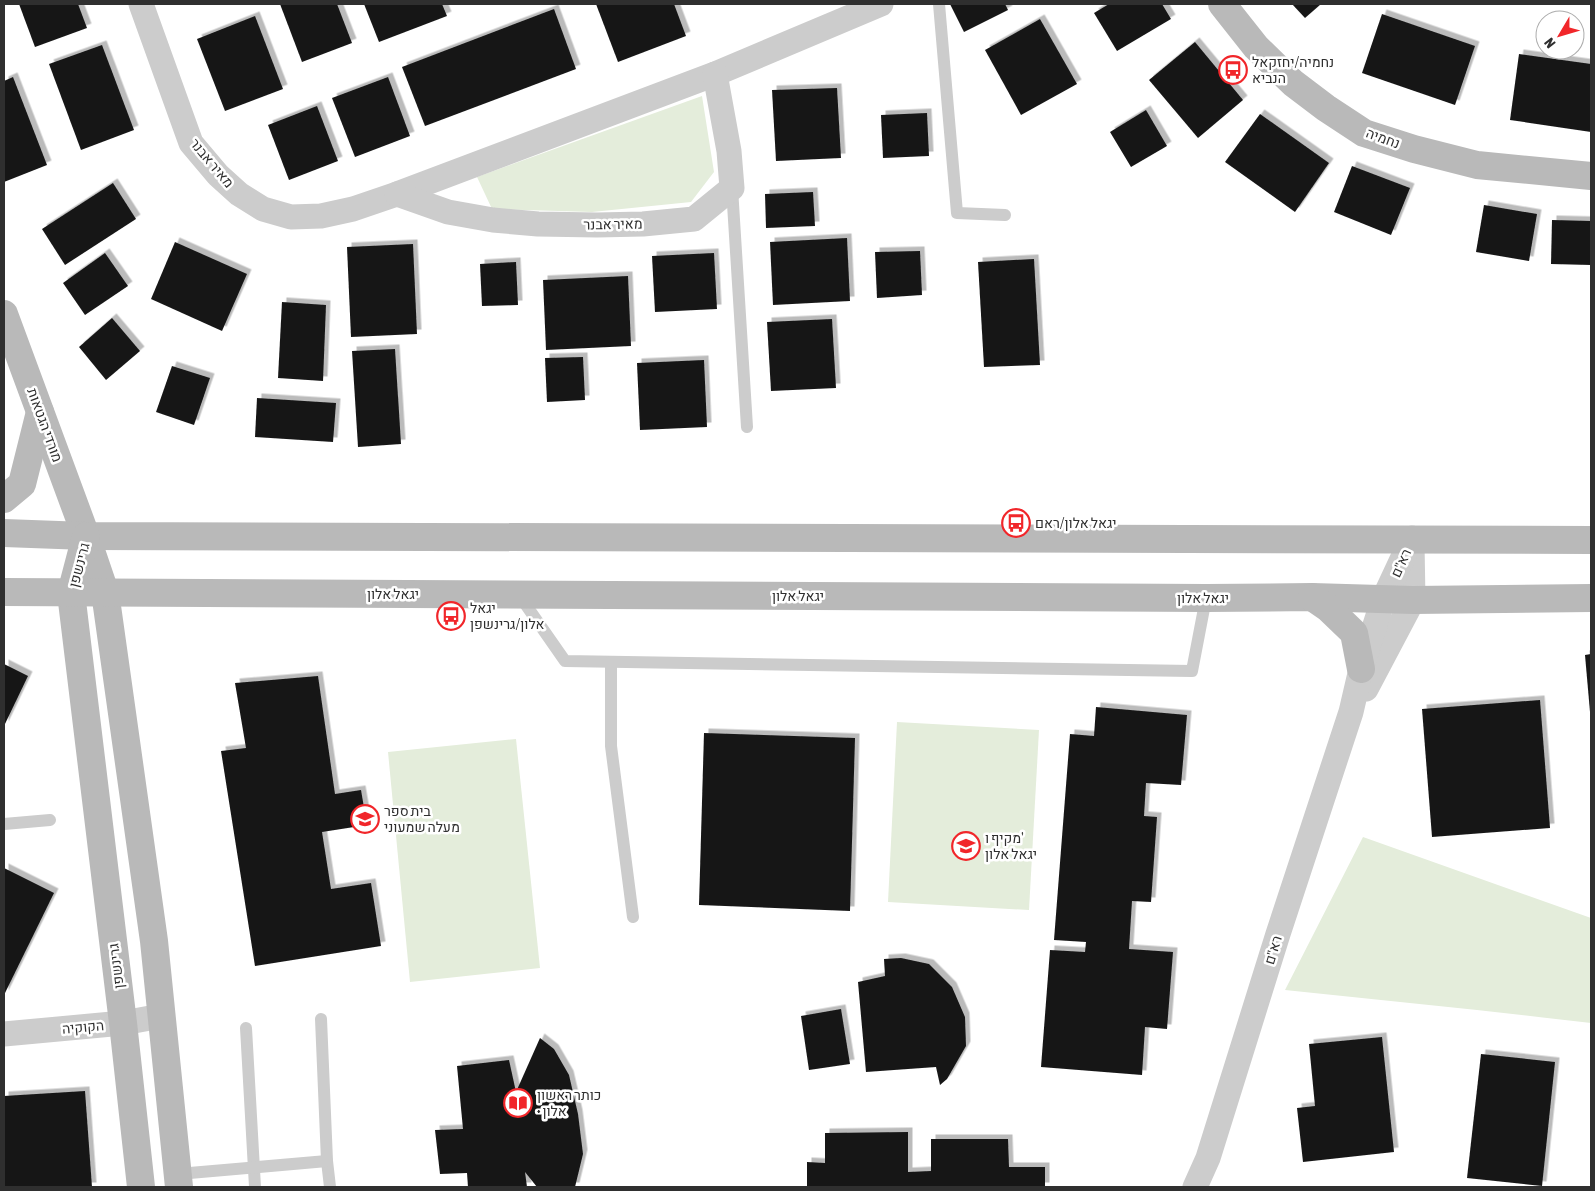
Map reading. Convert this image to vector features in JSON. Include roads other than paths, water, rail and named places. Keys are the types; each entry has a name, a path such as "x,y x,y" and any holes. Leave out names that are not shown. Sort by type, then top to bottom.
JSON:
{"main road":[{"name":"נחמיה","path":"1222,4 1256,47 1293,83 1364,133 1414,150 1477,165 1591,176"},
{"name":"מורדי הגטאות","path":"4,314 86,536"},
{"path":"4,499 22,484 40,412"},
{"path":"4,533 86,536 1412,538 1591,540"},
{"name":"גרינשפן","path":"86,536 106,592 154,941 179,1181"},
{"name":"גרינשפן","path":"86,536 71,593 141,1187"},
{"name":"יגאל אלון","path":"4,592 1312,597 1383,600 1591,598"},
{"path":"1312,597 1328,608 1354,634 1361,669"}],"street":[{"name":"מאיר אבנר","path":"141,4 191,143 218,175 239,194 263,209 291,216 321,216 353,209 397,194 715,74 880,4"},
{"path":"715,74 729,151 732,188"},
{"name":"מאיר אבנר","path":"397,194 448,212 493,220 538,224 606,225 643,224 694,219 732,188"},
{"name":"רא\"ם","path":"1195,1187 1208,1158 1278,934 1351,712 1361,669 1383,600 1412,538"},
{"name":"רא\"ם","path":"1351,712 1374,676 1413,600 1412,538"},
{"name":"הקוקיה","path":"4,1034 123,1023 162,1016"}],"lane":[{"path":"939,4 957,213 1005,215"},
{"path":"732,188 746,427"},
{"path":"519,595 564,661 1192,671 1206,598"},
{"path":"612,662 611,746 633,917"},
{"path":"4,824 50,820"},
{"path":"321,1020 327,1161 330,1187"},
{"path":"246,1028 255,1187"},
{"path":"179,1181 254,1168 327,1161"}],"place":[{"name":"נחמיה/יחזקאל הנביא","path":"1233,70"},
{"name":"יגאל אלון/ראם","path":"1016,523"},
{"name":"יגאל אלון/גרינשפן","path":"451,616"},
{"name":"בית ספר מעלה שמעוני","path":"365,819"},
{"name":"מקיף ו' יגאל אלון","path":"966,846"},
{"name":"כותר ראשון - אלון","path":"518,1103"}]}
